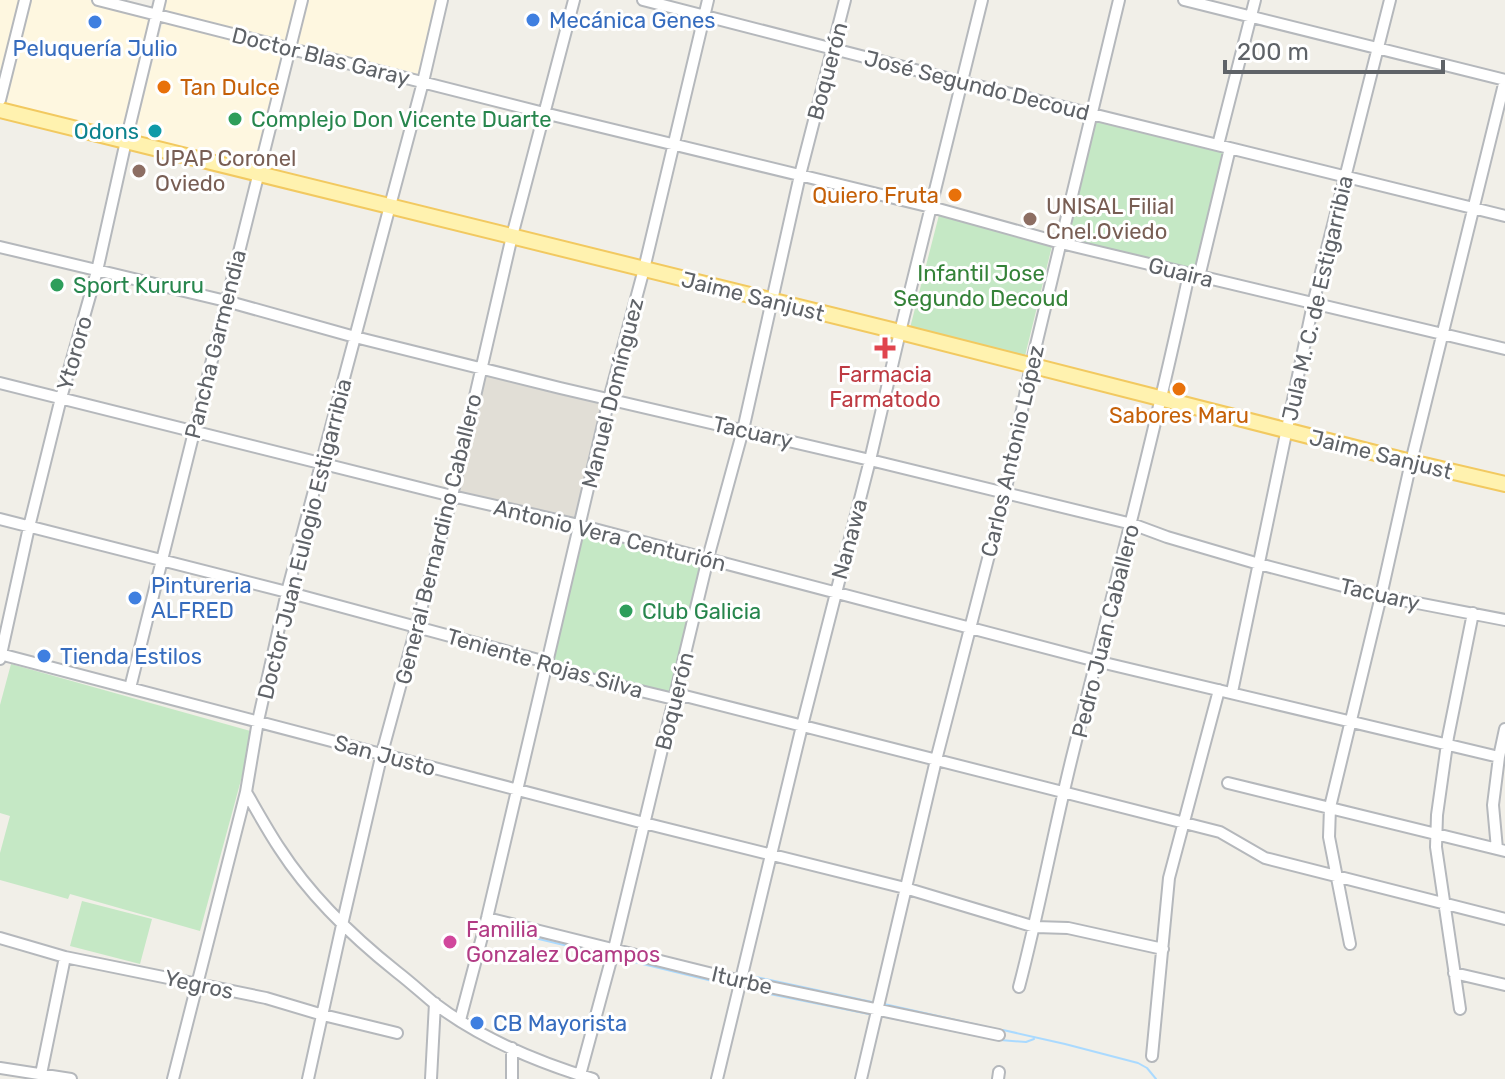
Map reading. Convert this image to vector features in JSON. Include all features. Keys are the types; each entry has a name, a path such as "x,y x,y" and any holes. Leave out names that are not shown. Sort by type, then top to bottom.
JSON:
{"main road":[{"name":"Jaime Sanjust","path":"0,110 1505,484"}],"street":[{"path":"0,100 25,0"},
{"name":"Doctor Blas Garay","path":"98,0 673,144"},
{"name":"Ytororo","path":"0,656 61,398 97,271 160,0"},
{"name":"Pancha Garmendia","path":"130,688 302,0"},
{"name":"Doctor Juan Eulogio Estigarribia","path":"173,1079 246,792 258,721 287,592 442,0"},
{"name":"General Bernardino Caballero","path":"308,1079 382,753 452,496 512,236 574,0"},
{"name":"José Segundo Decoud","path":"643,0 1505,216"},
{"name":"Manuel Domínguez","path":"460,1020 708,0"},
{"name":"Boquerón","path":"580,1075 614,949 708,558 743,430 800,175 845,0"},
{"name":"Nanawa","path":"717,1079 982,0"},
{"name":"Carlos Antonio López","path":"861,1079 936,760 1005,493 1031,366 1119,0"},
{"path":"1184,0 1505,80 1330,807 1329,837 1350,944"},
{"path":"1218,145 1255,0"},
{"name":"Jula M. C. de Estigarribia","path":"1232,692 1313,304 1390,0"},
{"name":"Guaira","path":"673,144 931,207 1061,243 1505,349"},
{"name":"Pedro Juan Caballero","path":"1019,987 1096,661 1194,275 1230,148"},
{"name":"Tacuary","path":"0,247 226,301 355,337 1132,524 1259,564 1381,596 1505,620"},
{"name":"Antonio Vera Centurión","path":"0,383 579,525 1096,661 1499,757"},
{"name":"Teniente Rojas Silva","path":"0,519 546,662 557,671 674,699 685,696 1220,832 1265,858 1505,919"},
{"path":"1460,1009 1436,847 1437,815 1447,744 1473,613"},
{"name":"San Justo","path":"0,656 905,888 1035,927 1068,928 1163,949"},
{"path":"1152,1056 1169,878 1219,690"},
{"path":"1228,783 1501,850 1493,805 1505,729"},
{"path":"246,792 281,851 342,925 435,1003 460,1020 534,1059 593,1079"},
{"path":"1493,805 1505,808"},
{"name":"Iturbe","path":"487,918 741,981 999,1035"},
{"name":"Yegros","path":"0,938 65,957 266,998 397,1033"},
{"path":"41,1074 65,957"},
{"path":"1454,973 1505,985"},
{"path":"431,1079 435,1003"},
{"path":"512,1048 512,1079"},
{"path":"0,1068 71,1079"}],"shaded area":[{"path":"0,0 19,0 0,81"},
{"path":"29,0 89,0 147,14 150,18 121,134 7,106 5,100"},
{"path":"166,0 297,0 288,37 281,41 169,13 165,9"},
{"path":"307,0 438,0 419,74 299,47 297,41"},
{"path":"165,22 281,51 283,56 254,166 136,137"},
{"path":"485,375 605,403 576,521 459,491"}],"green space":[{"path":"1096,121 1224,152 1196,271 1068,240"},
{"name":"Infantil Jose Segundo Decoud","path":"939,215 1052,246 1025,356 910,328"},
{"name":"Club Galicia","path":"581,532 703,561 670,695 558,667 550,661"},
{"path":"11,664 254,732 200,931 70,894 68,899 0,880 0,853 10,816 0,813 0,705"},
{"path":"82,901 152,919 140,964 70,946"}],"waterway":[{"path":"496,929 606,955"},
{"path":"618,958 733,986"},
{"path":"756,977 872,1002"},
{"path":"745,989 869,1014"},
{"path":"884,1004 996,1029"},
{"path":"881,1016 992,1039"},
{"path":"1003,1030 1138,1063 1156,1079"},
{"path":"1000,1040 1026,1042 1034,1039"}],"place":[{"name":"Mecánica Genes","path":"533,20"},
{"name":"Peluquería Julio","path":"95,22"},
{"name":"Tan Dulce","path":"164,87"},
{"name":"Complejo Don Vicente Duarte","path":"235,119"},
{"name":"Odons","path":"155,131"},
{"name":"UPAP Coronel Oviedo","path":"139,171"},
{"name":"Quiero Fruta","path":"955,195"},
{"name":"UNISAL Filial Cnel.Oviedo","path":"1030,219"},
{"name":"Sport Kururu","path":"57,285"},
{"name":"Farmacia Farmatodo","path":"885,348"},
{"name":"Sabores Maru","path":"1179,389"},
{"name":"Pintureria ALFRED","path":"135,598"},
{"name":"Club Galicia","path":"626,611"},
{"name":"Tienda Estilos","path":"44,656"},
{"name":"Familia Gonzalez Ocampos","path":"450,942"},
{"name":"CB Mayorista","path":"477,1023"}]}
